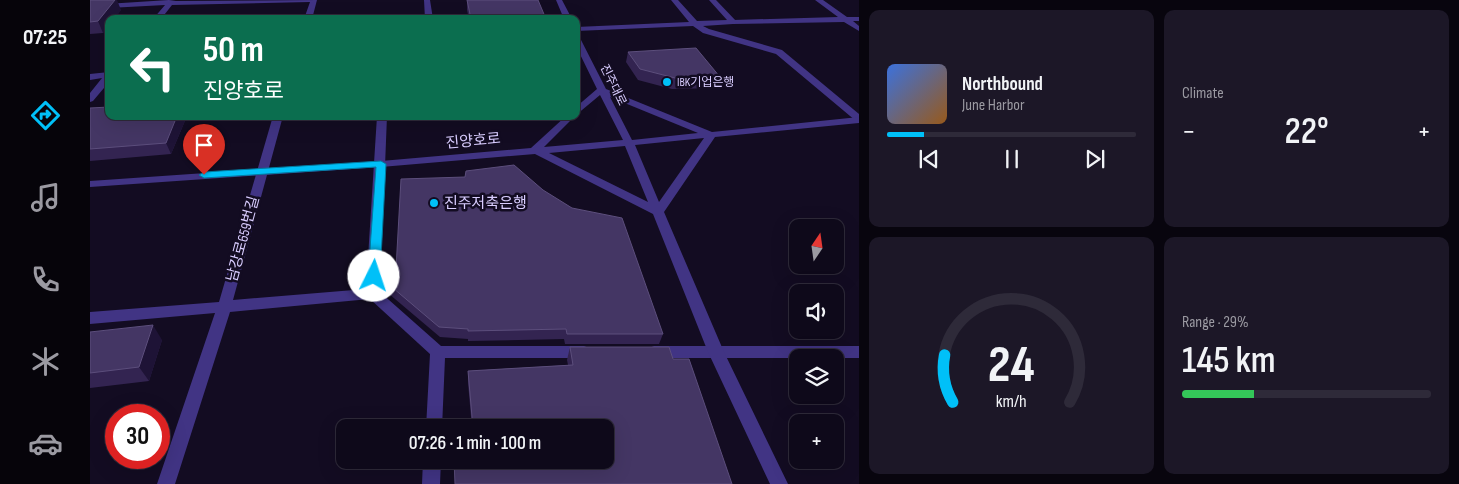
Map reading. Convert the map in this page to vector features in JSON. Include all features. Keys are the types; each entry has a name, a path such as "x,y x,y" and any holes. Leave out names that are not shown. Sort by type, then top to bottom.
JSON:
{"street":[{"path":"90,7 171,2 314,0 309,15"},
{"path":"427,0 429,15"},
{"path":"560,0 566,15"},
{"path":"674,0 695,24 706,31 779,52 859,120"},
{"path":"712,0 733,22"},
{"path":"818,0 859,29"},
{"path":"160,15 171,2"},
{"path":"580,29 859,19"},
{"name":"진주대로","path":"580,46 629,143 716,352 779,484"},
{"path":"90,77 105,76"},
{"path":"90,99 105,81"},
{"path":"568,120 535,150 658,212 712,135 601,90 580,108"},
{"name":"남강로659번길","path":"166,484 224,307 277,120"},
{"path":"373,294 382,120"},
{"name":"진양호로","path":"90,184 381,164 629,143 859,120"},
{"path":"90,318 373,294 438,352 597,352"},
{"path":"434,419 438,352"},
{"path":"637,352 859,352"},
{"path":"431,484 432,469"}],"building":[{"path":"90,0 115,0 98,21 90,22"},
{"path":"467,0 538,0 544,15 470,15"},
{"path":"696,48 720,77 675,78 640,69 628,52"},
{"path":"105,107 105,120 175,120 166,143 90,149 90,108"},
{"path":"514,165 543,190 572,208 622,218 663,334 567,334 566,329 468,331 468,329 439,327 380,277 381,270 396,269 401,179 465,177 466,171"},
{"path":"153,325 139,367 90,373 90,332"},
{"path":"570,347 669,347 673,359 689,359 732,484 455,484 454,469 614,469 614,419 472,419 468,371 573,365"}],"place":[{"name":"IBK기업은행","path":"667,82"},
{"name":"진주저축은행","path":"434,203"}],"route":[{"path":"204,175 381,164 374,276"}]}
